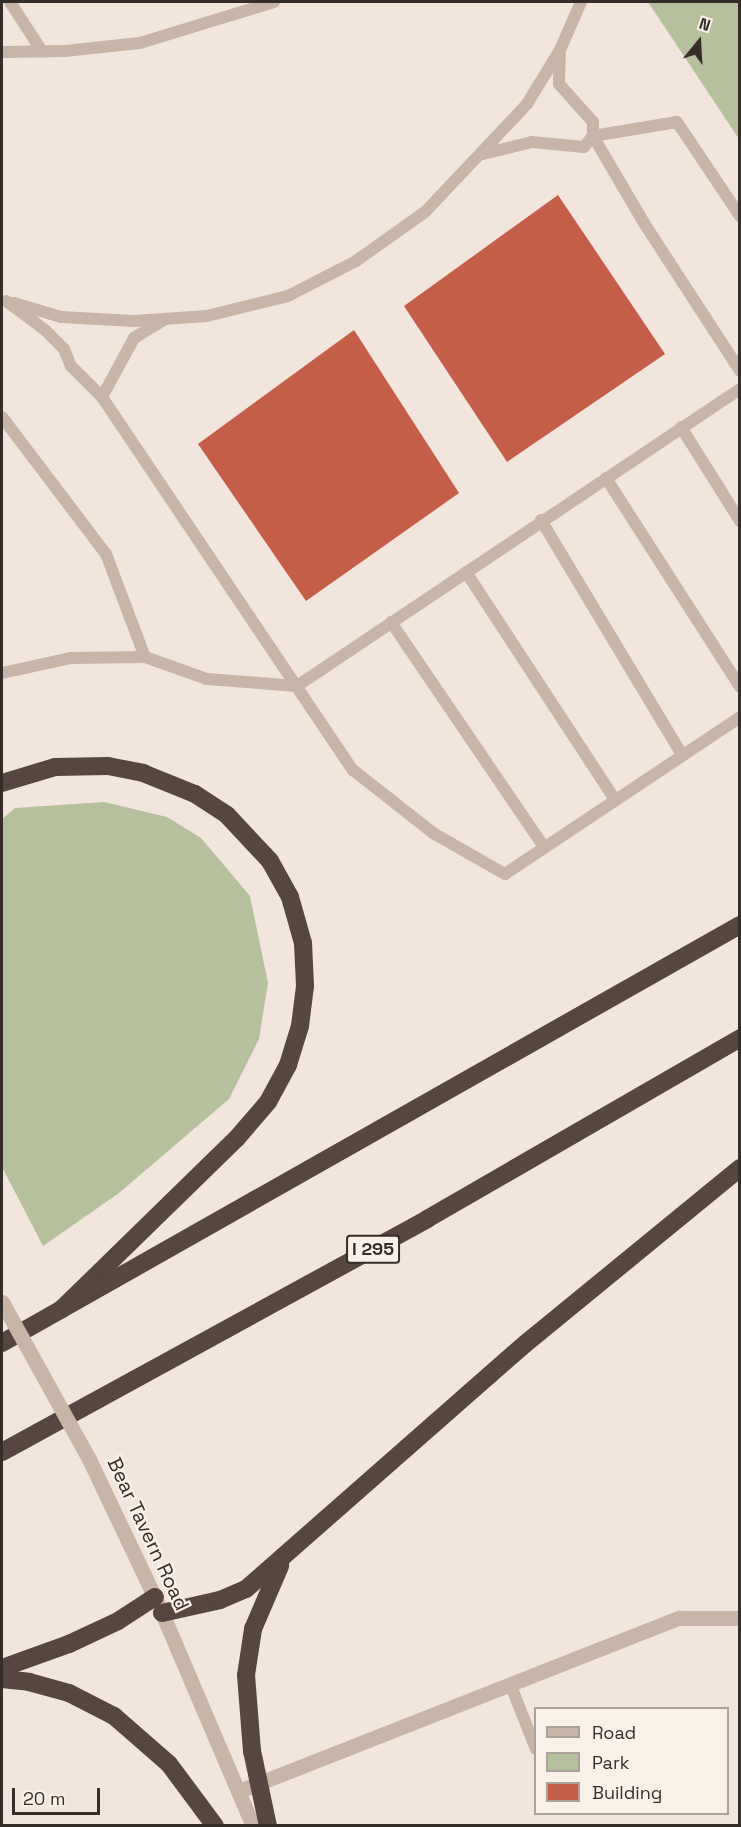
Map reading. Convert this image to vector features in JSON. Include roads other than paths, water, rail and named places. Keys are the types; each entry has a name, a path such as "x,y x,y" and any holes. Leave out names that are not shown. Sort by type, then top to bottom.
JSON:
{"highway":[{"path":"2,783 55,767 91,765 143,773 195,794 227,815 270,861 294,907 303,943 305,986 300,1026 288,1065 268,1102 237,1138 61,1310"},
{"path":"2,1343 740,926"},
{"name":"I 295","path":"2,1452 427,1219 740,1038"},
{"path":"2,1668 69,1644 158,1605 237,1593 283,1559 368,1479 525,1344 740,1168"},
{"path":"268,1826 258,1784 249,1718 248,1651 268,1588 283,1559"},
{"path":"2,1679 69,1693 114,1716 169,1764 215,1826"}],"street":[{"name":"Bear Tavern Road","path":"2,1302 89,1460 158,1605 253,1826"},
{"path":"239,1791 511,1686 679,1618 740,1618"}],"lane":[{"path":"10,2 42,51"},
{"path":"2,52 140,43 274,2"},
{"path":"4,300 61,317 165,319 207,316 288,296 346,266 425,212 527,104 560,50 581,2"},
{"path":"560,50 559,84 593,122 593,136 740,371"},
{"path":"481,155 532,142 584,147 593,136 677,122 740,216"},
{"path":"4,300 45,330 63,349 71,366 102,397 353,770 433,833 505,874 740,717"},
{"path":"102,397 134,338 165,319"},
{"path":"2,673 71,658 145,657 207,679 297,686 541,520 740,389"},
{"path":"2,417 106,554 145,657"},
{"path":"681,427 740,521"},
{"path":"606,478 740,687"},
{"path":"541,520 681,755"},
{"path":"466,572 615,800"},
{"path":"391,622 544,848"},
{"path":"511,1686 534,1744"}]}
